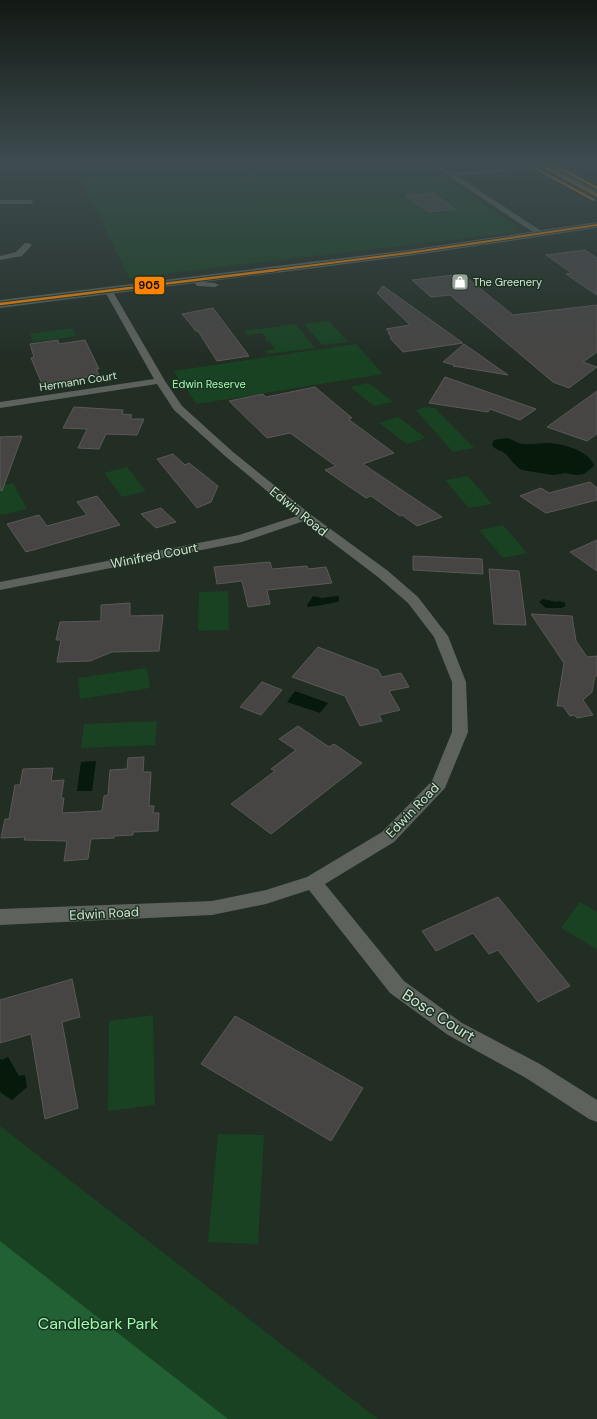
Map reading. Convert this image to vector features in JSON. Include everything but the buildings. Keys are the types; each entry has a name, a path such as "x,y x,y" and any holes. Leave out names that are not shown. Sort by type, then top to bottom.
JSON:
{"main road":[{"path":"0,307 415,252 558,229"},
{"path":"0,304 110,293 215,285 304,271 597,232"}],"street":[{"path":"535,229 539,232"},
{"path":"0,258 19,254 28,245"},
{"path":"196,280 200,284 215,285"},
{"name":"Edwin Road","path":"0,917 212,908 266,897 313,882 388,837 439,784 460,732 459,682 441,636 413,600 383,574 306,517 229,454 178,408 160,381 110,293"},
{"name":"Hermann Court","path":"0,405 160,381"},
{"name":"Winifred Court","path":"0,586 242,538 306,517"},
{"name":"Bosc Court","path":"313,882 397,987 455,1030 533,1071 597,1112"}],"green space":[{"path":"105,229 521,229 519,232 129,278"},
{"path":"329,321 348,342 322,345 304,324"},
{"path":"296,324 315,348 268,354 265,351 275,349 270,343 264,340 266,338 262,333 248,335 244,331"},
{"path":"72,328 76,336 33,342 30,334"},
{"name":"Edwin Reserve","path":"356,344 383,374 197,404 173,371"},
{"path":"369,383 393,402 374,406 350,387"},
{"path":"425,407 435,408 474,448 453,452 416,410"},
{"path":"398,417 426,438 407,444 379,423"},
{"path":"127,467 146,491 122,497 104,473"},
{"path":"468,476 492,504 469,508 445,480"},
{"path":"13,483 27,509 1,515 0,486"},
{"path":"503,525 527,553 503,558 479,530"},
{"path":"228,591 229,630 198,631 199,592"},
{"path":"147,668 150,688 80,699 78,678"},
{"path":"157,721 155,745 81,748 84,724"},
{"path":"580,902 597,912 597,949 561,928"},
{"path":"153,1015 155,1105 108,1111 109,1021"},
{"name":"Candlebark Park","path":"0,1126 378,1419 0,1419"},
{"path":"218,1134 264,1135 258,1244 208,1242"},
{"path":"0,1241 228,1419 0,1419"}],"shaded area":[{"path":"507,438 522,444 559,444 574,448 587,456 594,466 584,474 576,475 565,473 553,475 522,470 515,465 506,454 492,445 494,440"},
{"path":"313,596 322,598 337,596 339,597 339,601 308,607 307,605"},
{"path":"543,599 564,602 566,606 561,608 546,608 539,602"},
{"path":"295,691 328,703 320,713 287,702"},
{"path":"96,761 92,791 77,791 81,762"},
{"path":"8,1057 19,1076 25,1075 27,1087 12,1100 1,1093 0,1090 0,1059 2,1060"}],"transit line":[{"name":"905","path":"0,304 408,253 569,229"}],"place":[{"name":"The Greenery","path":"460,282"}]}
